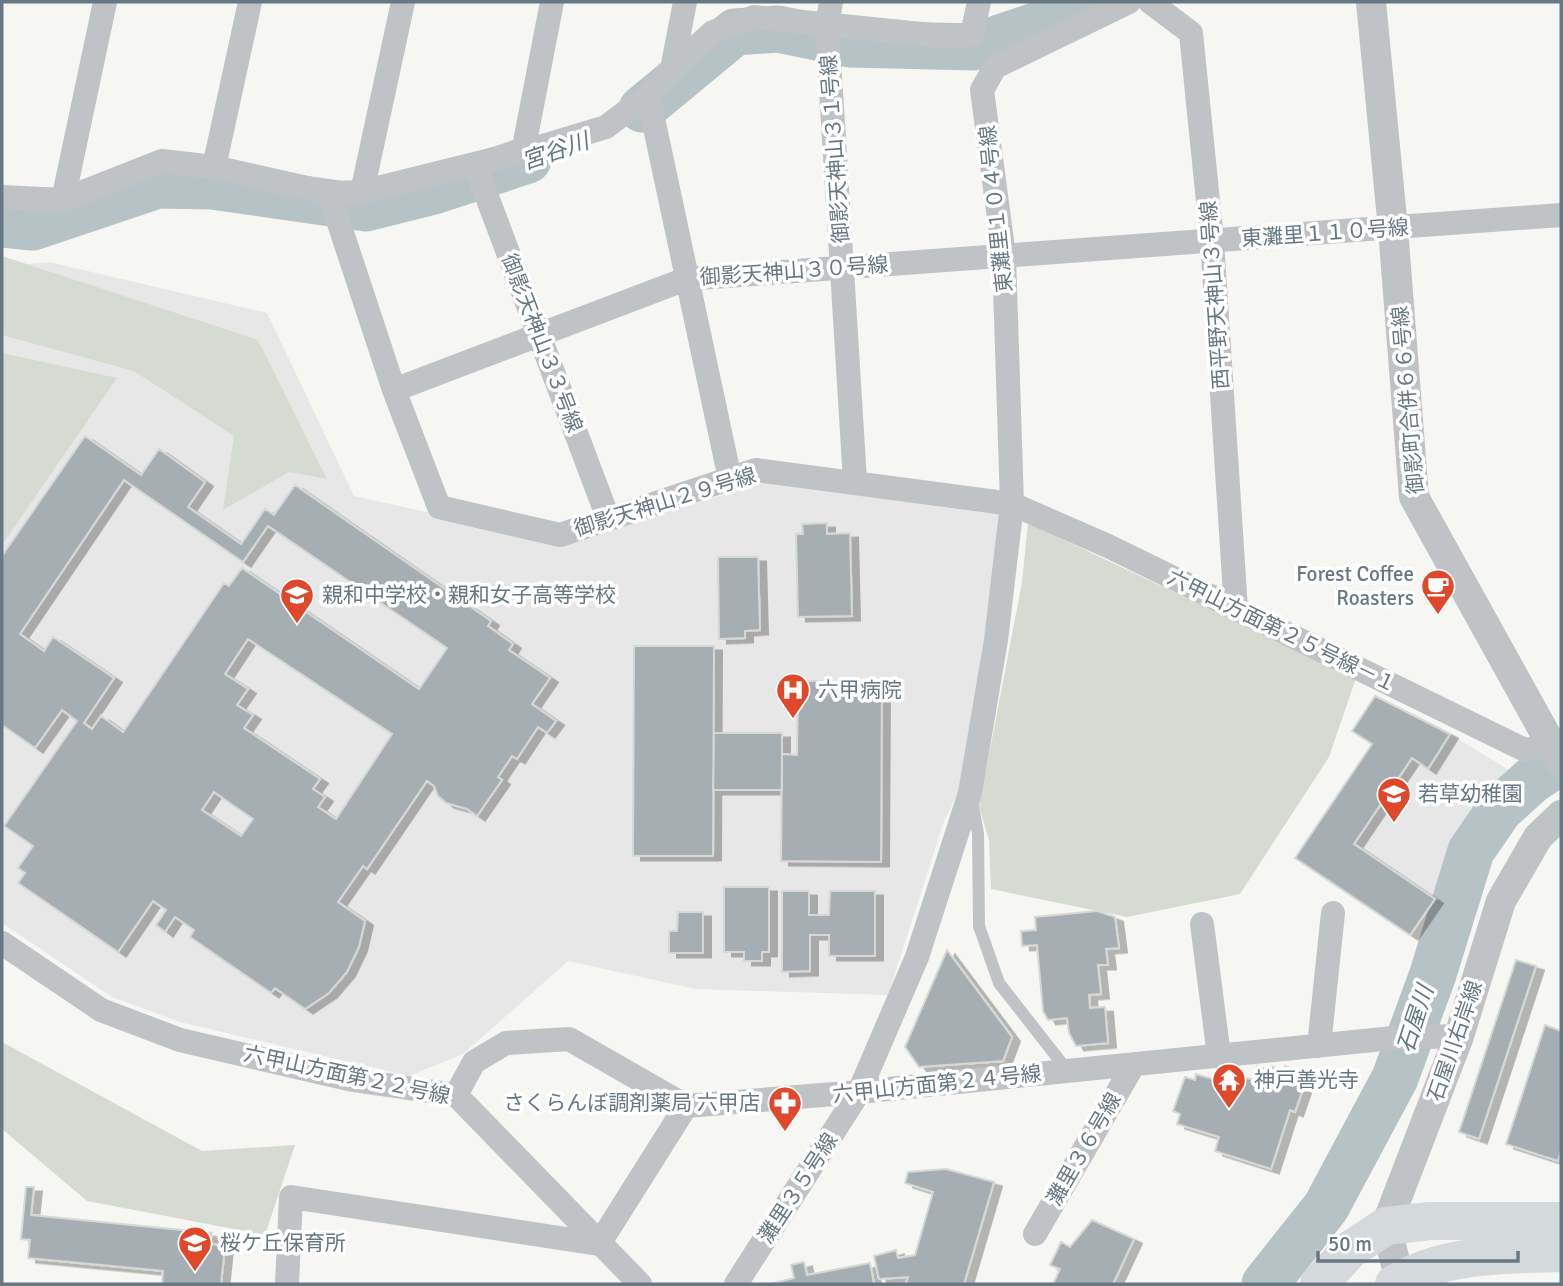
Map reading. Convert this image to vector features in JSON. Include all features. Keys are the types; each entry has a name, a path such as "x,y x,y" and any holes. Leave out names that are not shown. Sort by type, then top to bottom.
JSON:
{"main road":[{"path":"1319,1284 1350,1250 1385,1226 1430,1222 1561,1222"},
{"path":"1397,1282 1438,1265 1486,1255 1561,1253"}],"street":[{"path":"63,200 105,2"},
{"path":"214,167 250,2"},
{"path":"362,192 403,2"},
{"path":"523,152 552,2"},
{"path":"672,68 685,2"},
{"path":"2,197 63,200 162,161 214,167 330,195 362,192 475,167 606,127 650,105 672,68 713,32 754,17 829,17 951,37 972,34 979,2"},
{"name":"東灘里１０４号線","path":"970,793 996,640 1012,504 1004,256 982,90 995,66 1129,2"},
{"name":"西平野天神山３号線","path":"1150,2 1191,33 1212,241 1236,609"},
{"name":"御影町合併６６号線","path":"1371,2 1393,229 1414,497 1558,749"},
{"name":"御影天神山３１号線","path":"829,17 855,481"},
{"path":"650,105 730,479"},
{"name":"御影天神山３３号線","path":"475,167 608,518"},
{"name":"御影天神山２９号線","path":"330,195 394,390 439,507 560,535 756,470 855,481 1012,504"},
{"name":"東灘里１１０号線","path":"1004,256 1561,215"},
{"name":"御影天神山３０号線","path":"394,390 686,279 1004,256"},
{"name":"六甲山方面第２５号線－１","path":"1012,504 1108,546 1525,750 1558,749"},
{"name":"灘里３５号線","path":"736,1284 859,1092 917,957 970,793"},
{"name":"石屋川右岸線","path":"1385,1226 1446,1037 1501,901 1538,837 1561,815"},
{"path":"1319,1046 1333,913"},
{"path":"1202,924 1219,1056"},
{"name":"六甲山方面第２２号線","path":"2,943 101,1010 180,1040 354,1080 456,1095 640,1284"},
{"name":"六甲山方面第２４号線","path":"686,1106 859,1092 1393,1038 1446,1037"},
{"path":"286,1284 291,1197 599,1244 686,1106 569,1039 506,1043 474,1062 456,1095"},
{"name":"灘里３６号線","path":"1035,1234 1134,1064"},
{"path":"1385,1226 1397,1282"}],"lane":[{"path":"970,793 978,833 979,926 999,982 1067,1070"}],"shaded area":[{"path":"2,256 258,340 327,479 289,472 223,510 234,436 134,371 2,335"},
{"name":"親和中学校・親和女子高等学校","path":"49,262 267,313 354,496 535,536 559,544 763,483 1001,515 965,779 944,821 888,995 696,989 568,961 463,1054 409,1076 180,1022 112,997 2,923 2,267"},
{"path":"2,353 117,378 2,545"},
{"path":"1028,523 1356,678 1329,757 1240,894 1127,917 991,889 989,840 979,807 1022,582"},
{"name":"若草幼稚園","path":"1375,696 1450,734 1517,775 1479,810 1461,837 1440,898 1435,899 1410,935 1295,858 1372,745 1352,731"},
{"path":"2,1042 202,1151 295,1145 265,1235 87,1201 2,1129"}],"building":[{"path":"85,436 141,475 159,449 205,482 188,507 241,544 265,509 274,515 295,485 491,621 488,626 513,644 509,650 550,678 532,704 556,721 547,733 538,727 517,759 512,756 498,777 502,780 477,816 467,809 446,803 427,781 367,869 363,866 338,902 365,921 359,947 347,972 329,993 305,1009 275,988 271,993 190,937 194,930 175,917 165,932 156,925 166,910 153,901 118,952 18,883 25,873 18,868 33,846 4,826 77,721 62,710 35,748 2,725 2,556","holes":["124,480 243,562 268,526 447,648 419,689 242,568 229,586 224,583 123,732 101,716 92,729 84,723 114,678 53,637 44,651 20,634","248,639 392,734 336,819 318,807 325,797 313,789 320,779 244,728 253,715 237,705 248,689 225,674","214,792 253,819 241,836 202,810"]},
{"path":"827,523 827,534 850,533 852,616 798,617 796,534 803,534 802,524"},
{"path":"718,557 758,557 760,630 745,631 745,638 719,639"},
{"path":"634,646 714,646 713,856 633,856"},
{"path":"798,681 882,681 881,862 781,861 782,754 797,755"},
{"path":"1375,696 1450,734 1428,769 1412,758 1354,844 1435,899 1410,935 1295,858 1372,744 1352,731"},
{"path":"714,733 782,733 782,790 713,790"},
{"path":"724,887 769,887 769,952 762,952 762,961 744,961 744,952 724,952"},
{"path":"782,891 809,891 809,915 829,915 830,891 875,891 875,956 829,956 829,935 810,935 810,971 782,972"},
{"path":"1097,911 1115,917 1119,948 1106,949 1108,965 1098,965 1101,994 1089,995 1090,1008 1105,1007 1108,1043 1076,1046 1069,1033 1067,1018 1048,1020 1043,1011 1037,945 1022,946 1021,931 1036,930 1035,917"},
{"path":"678,912 703,912 703,953 669,953 669,931 677,931"},
{"path":"947,950 1012,1037 1003,1061 919,1067 905,1047"},
{"path":"1516,960 1536,966 1479,1139 1459,1132"},
{"path":"1545,1025 1561,1031 1561,1151 1558,1161 1506,1144"},
{"path":"1257,1066 1270,1070 1271,1066 1284,1071 1285,1066 1308,1074 1295,1112 1290,1110 1271,1169 1215,1151 1219,1137 1177,1124 1180,1114 1173,1111 1185,1077 1195,1080 1196,1074 1226,1083 1229,1072 1253,1080"},
{"path":"946,1169 994,1182 964,1284 906,1284 908,1277 879,1279 874,1256 896,1250 898,1258 915,1255 933,1192 905,1183 908,1172"},
{"path":"26,1187 34,1187 31,1215 212,1233 210,1244 225,1246 221,1284 162,1284 163,1271 28,1258 30,1240 21,1239"},
{"path":"1092,1220 1134,1239 1113,1284 1053,1284 1060,1269 1050,1265 1061,1242 1070,1247"},
{"path":"804,1262 807,1275 870,1263 874,1284 770,1284 794,1278 791,1265"}],"waterway":[{"name":"宮谷川","path":"642,109 735,32 778,29 850,44 973,47 1047,22 1074,2"},
{"name":"宮谷川","path":"2,224 33,227 158,185 212,186 366,208 434,191 528,160"},
{"name":"石屋川","path":"1265,1284 1326,1207 1395,1078 1433,974 1471,851 1500,809 1532,780 1561,761"}],"place":[{"name":"Forest Coffee Roasters","path":"1438,616"},
{"name":"親和中学校・親和女子高等学校","path":"297,625"},
{"name":"六甲病院","path":"793,720"},
{"name":"若草幼稚園","path":"1394,824"},
{"name":"神戸善光寺","path":"1229,1110"},
{"name":"さくらんぼ調剤薬局 六甲店","path":"785,1133"},
{"name":"桜ケ丘保育所","path":"195,1273"}]}
